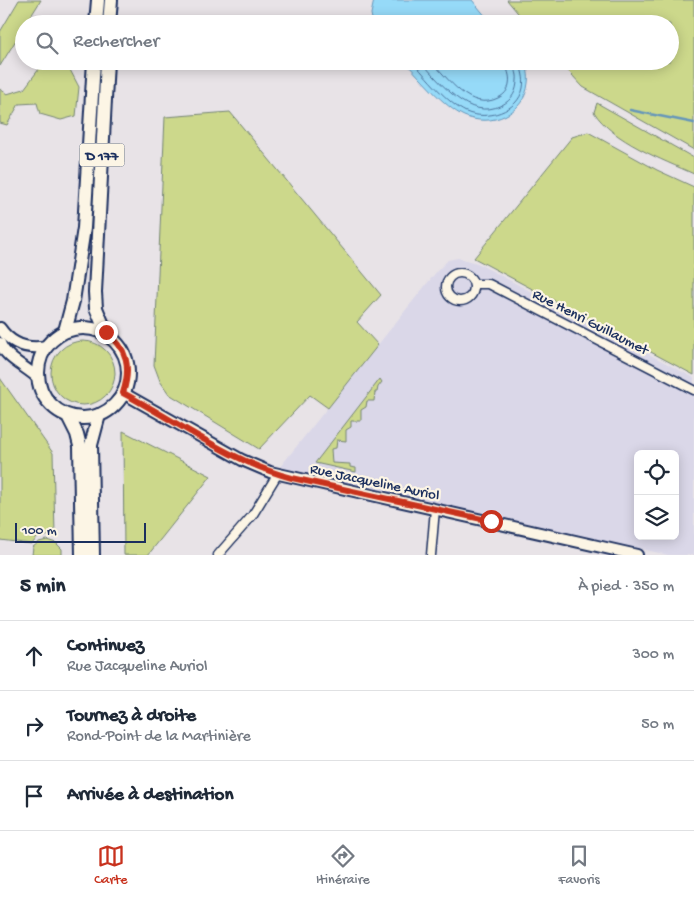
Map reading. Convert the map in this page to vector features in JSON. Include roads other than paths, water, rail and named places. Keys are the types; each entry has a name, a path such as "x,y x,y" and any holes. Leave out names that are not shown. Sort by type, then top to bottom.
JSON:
{"main road":[{"path":"97,15 98,0"},
{"path":"110,15 111,0"},
{"name":"D 177","path":"65,331 73,302 84,228 93,70"},
{"name":"D 177","path":"106,332 96,308 95,292 107,70"},
{"path":"86,328 106,332 123,350 128,365 123,393 111,408 99,415 80,418 68,416 47,402 40,389 39,366 47,346 65,331 86,328"},
{"path":"93,555 91,445 99,415"},
{"path":"68,416 77,434 80,453 82,555"}],"street":[{"name":"Rue Henri Guillaumet","path":"474,284 489,284 694,390"},
{"path":"0,328 7,338 28,348 47,346"},
{"path":"0,343 6,353 39,379"},
{"name":"Rue Jacqueline Auriol","path":"123,393 242,460 278,474 637,555"},
{"path":"218,555 252,516 278,474"},
{"path":"432,555 435,509"}],"water":[{"path":"374,0 472,0 484,15 371,15"},
{"path":"412,70 527,70 528,72 528,83 521,103 505,116 495,119 474,119 464,116 448,106"}],"waterway":[{"path":"630,110 694,123"}]}
